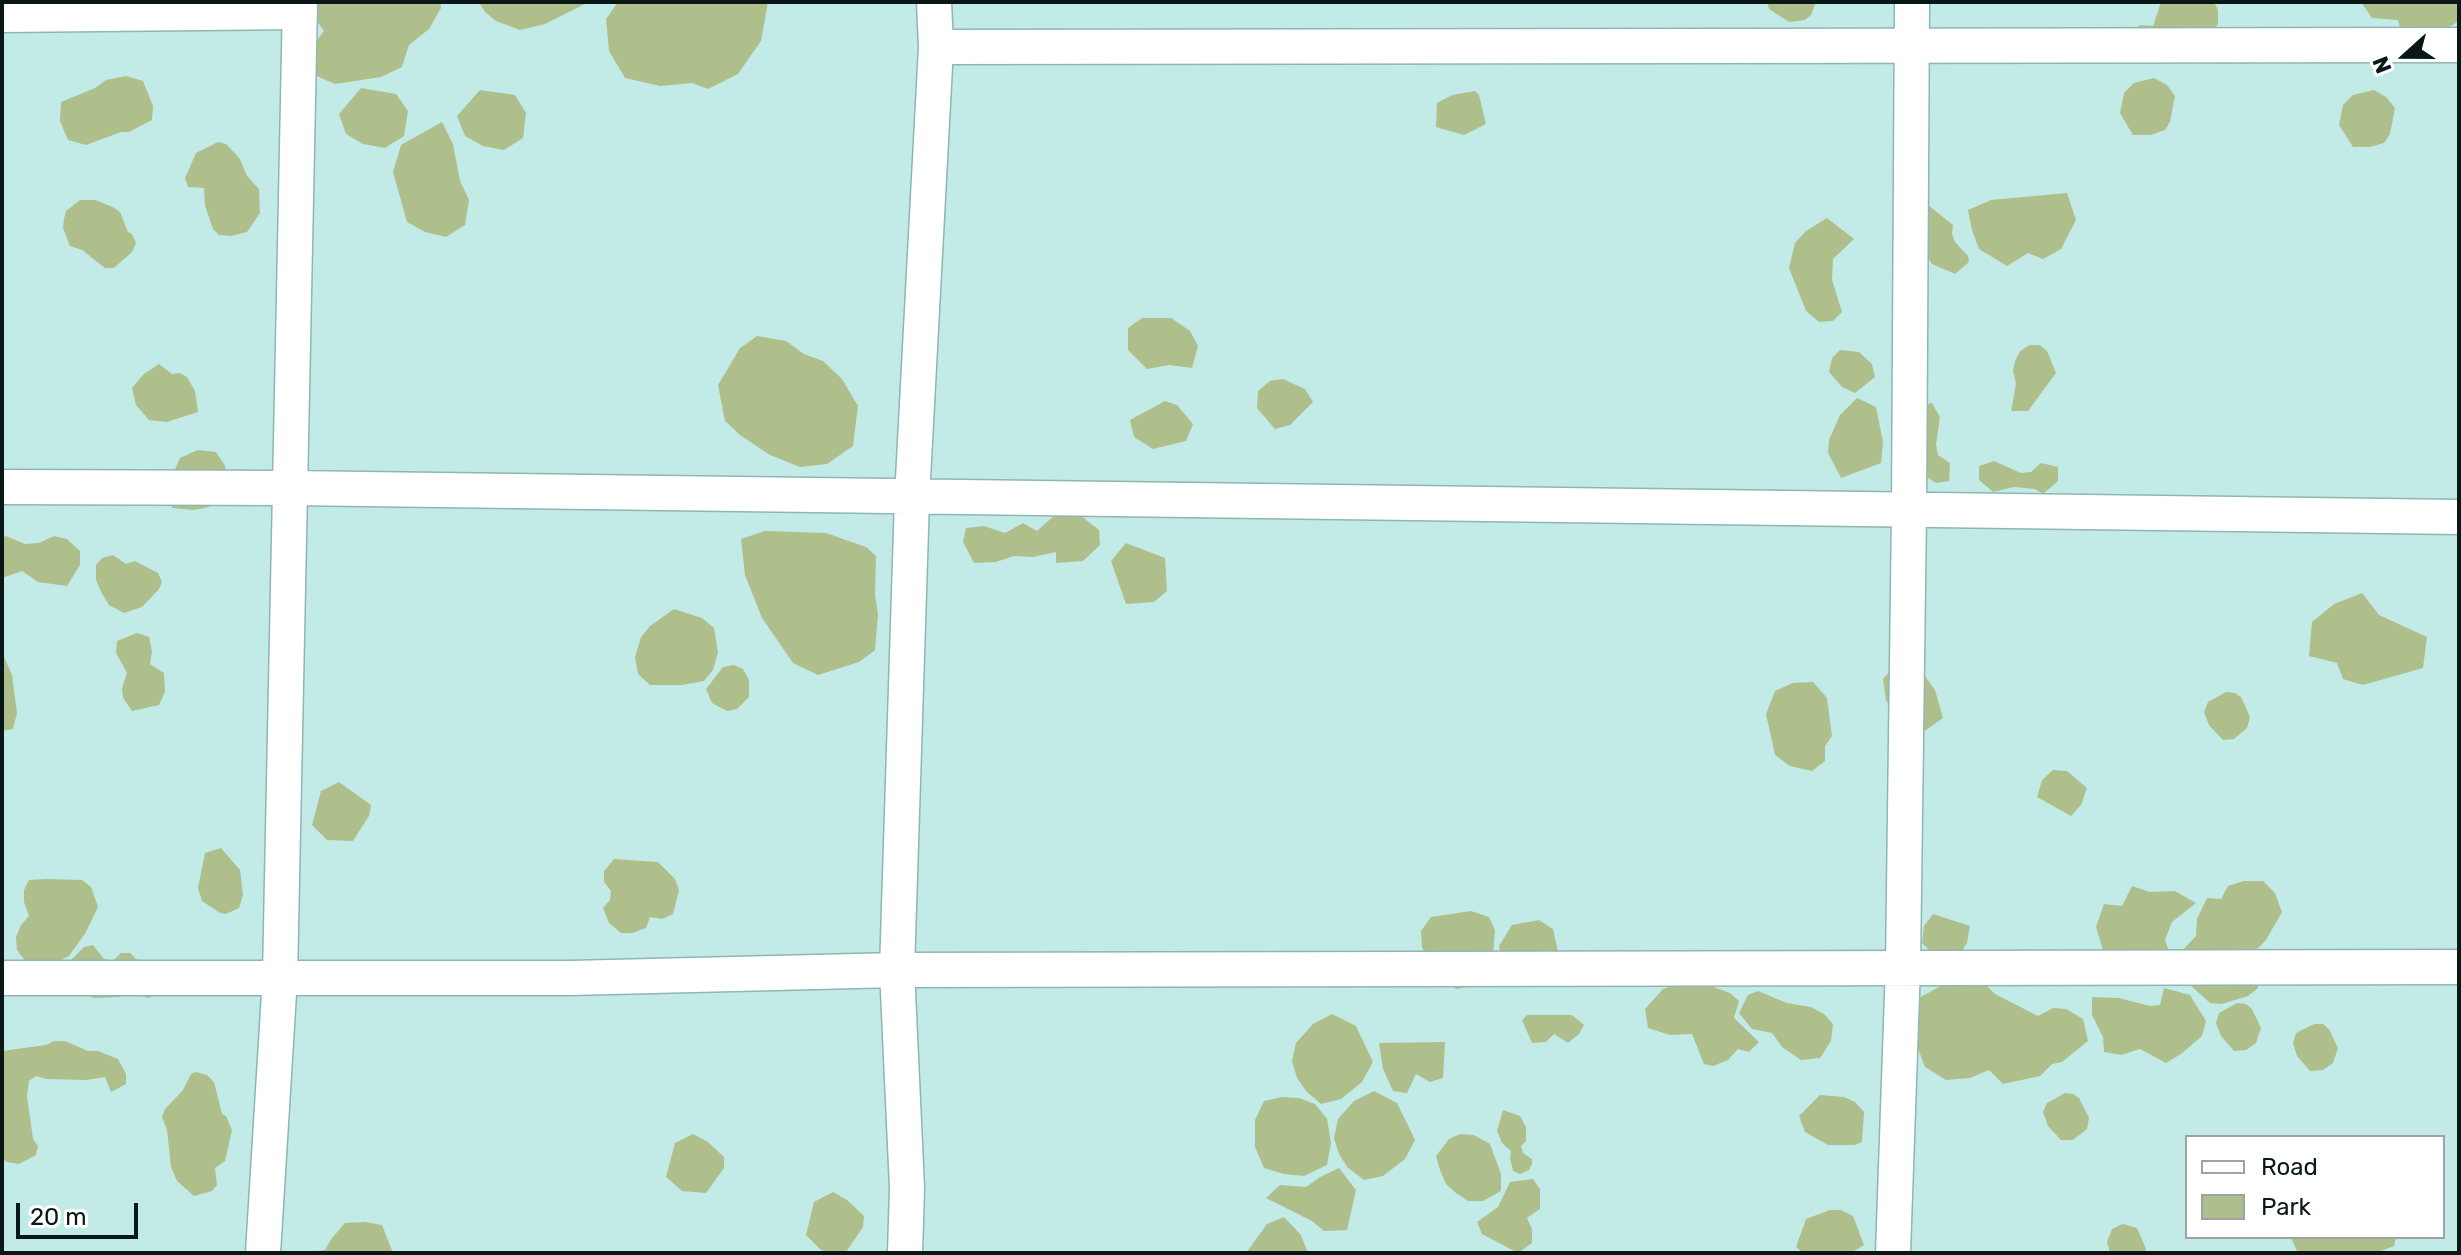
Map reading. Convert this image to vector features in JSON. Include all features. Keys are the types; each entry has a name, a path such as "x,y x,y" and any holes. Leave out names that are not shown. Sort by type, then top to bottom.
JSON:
{"street":[{"path":"905,1253 907,1188 897,970 912,498 936,47 934,2"},
{"path":"1893,1253 1903,966 1912,2"},
{"path":"2,15 300,7 280,977 263,1253"},
{"path":"936,47 2459,45"},
{"path":"2,487 290,488 2459,517"},
{"path":"2,978 570,978 897,970 2459,967"}],"green space":[{"path":"318,2 440,2 441,8 429,29 409,45 402,67 381,77 335,84 312,74 310,49 324,31 313,16"},
{"path":"479,2 589,2 545,24 520,30 496,21"},
{"path":"618,2 768,2 761,41 738,74 708,89 692,83 660,86 625,78 609,51 606,19"},
{"path":"1767,2 1816,2 1811,15 1805,20 1789,22 1769,9"},
{"path":"2161,2 2214,2 2218,10 2218,24 2213,31 2128,32 2141,25 2153,26"},
{"path":"2361,2 2456,2 2459,5 2459,21 2448,28 2403,38 2398,20 2372,18"},
{"path":"126,76 143,81 153,106 152,120 129,132 86,145 68,140 60,121 61,102 106,80"},
{"path":"2154,78 2167,85 2175,96 2170,122 2165,130 2151,135 2133,135 2120,113 2124,93 2134,83"},
{"path":"361,88 396,94 408,111 404,136 385,148 363,144 346,134 339,114"},
{"path":"480,90 515,95 526,113 523,138 504,150 483,146 465,136 457,116"},
{"path":"2374,90 2386,97 2395,108 2390,134 2384,143 2353,147 2339,125 2343,105 2353,95"},
{"path":"1475,91 1479,95 1486,124 1464,135 1436,127 1437,103 1452,95"},
{"path":"442,122 453,144 460,181 469,200 465,225 446,237 425,232 407,222 393,172 401,145"},
{"path":"218,142 226,144 240,159 247,176 259,189 260,213 247,232 231,236 219,235 213,229 205,206 204,188 188,187 185,178 196,153"},
{"path":"2067,193 2076,220 2061,249 2043,259 2028,253 2007,266 1979,249 1968,210 1991,200"},
{"path":"80,200 95,200 113,207 120,212 128,232 132,234 136,243 132,252 114,268 105,268 82,250 70,246 63,228 64,219 66,211"},
{"path":"1928,205 1953,225 1955,242 1968,256 1969,262 1955,274 1932,264 1923,250 1914,213"},
{"path":"1827,218 1854,239 1833,259 1832,280 1842,312 1833,321 1819,322 1806,311 1789,268 1795,243 1806,231"},
{"path":"1142,318 1171,318 1190,331 1198,346 1192,368 1169,365 1147,369 1128,350 1128,328"},
{"path":"757,336 786,341 804,354 823,361 842,379 858,406 853,446 827,464 800,467 770,455 725,421 718,385 740,348"},
{"path":"2030,345 2040,345 2047,351 2056,373 2028,411 2011,411 2016,384 2013,371 2015,361 2020,351"},
{"path":"1840,350 1859,352 1872,364 1875,377 1855,393 1842,387 1829,372 1832,358"},
{"path":"159,364 172,374 180,373 187,377 195,391 198,412 167,422 149,420 136,405 132,388 144,374"},
{"path":"1283,379 1305,389 1313,402 1290,425 1275,429 1257,408 1258,391 1270,381"},
{"path":"1857,398 1876,407 1883,442 1881,463 1841,478 1828,453 1829,440 1840,415"},
{"path":"1165,401 1177,405 1193,424 1186,441 1153,449 1134,437 1130,420"},
{"path":"1932,403 1940,417 1936,445 1938,455 1950,463 1949,481 1936,483 1920,473 1919,407"},
{"path":"198,450 216,452 225,466 230,485 209,507 194,510 172,508 173,474 180,458"},
{"path":"1994,461 2021,473 2031,472 2041,463 2058,467 2058,481 2043,494 2035,489 2014,487 1993,492 1979,480 1979,466"},
{"path":"1057,513 1080,515 1099,530 1100,545 1083,561 1056,563 1056,552 974,563 963,542 966,528 984,526 1005,533 1023,523 1037,531"},
{"path":"765,531 826,533 866,547 876,556 878,614 875,650 859,662 818,675 793,663 762,618 745,575 741,539"},
{"path":"54,536 67,539 80,551 80,565 67,586 38,582 22,571 2,578 2,537 25,544 39,543"},
{"path":"1126,543 1165,558 1167,591 1154,602 1126,604 1111,561"},
{"path":"113,555 126,564 135,561 158,573 162,582 159,589 142,607 124,613 109,605 101,592 96,580 96,565 102,558"},
{"path":"2362,593 2379,615 2427,637 2423,668 2363,685 2343,679 2337,663 2309,656 2312,622 2334,604"},
{"path":"674,609 702,618 714,628 718,652 713,670 704,681 650,685 638,674 635,657 641,637 650,626"},
{"path":"137,633 149,637 152,651 150,664 164,673 165,692 159,705 132,711 123,698 122,688 127,673 116,653 117,641"},
{"path":"2,652 12,675 17,713 13,729 2,731"},
{"path":"734,665 743,669 749,680 749,697 737,709 727,711 712,703 706,689 723,667"},
{"path":"1911,666 1925,676 1935,690 1943,718 1923,732 1903,731 1886,700 1883,679 1892,669"},
{"path":"1813,682 1827,698 1832,736 1825,746 1825,761 1812,771 1790,766 1775,755 1766,714 1775,691 1793,683"},
{"path":"2226,692 2241,697 2250,717 2247,728 2234,739 2223,740 2209,725 2204,712 2208,702"},
{"path":"2053,770 2067,771 2087,788 2081,805 2071,816 2037,797 2042,780"},
{"path":"339,782 371,805 369,816 353,841 327,840 312,825 321,791"},
{"path":"221,848 240,870 243,895 239,908 226,914 202,901 198,888 205,853"},
{"path":"614,859 658,862 675,879 679,890 673,914 662,919 650,917 646,928 632,933 621,933 609,923 603,908 610,900 611,891 604,882 604,871"},
{"path":"29,880 82,880 91,887 98,907 86,932 69,956 53,964 26,962 17,950 16,937 29,916 24,890"},
{"path":"2244,881 2263,881 2275,893 2282,912 2266,940 2255,951 2260,975 2258,988 2248,996 2222,1004 2210,1003 2189,984 2177,956 2196,936 2197,919 2207,898 2221,899 2228,886"},
{"path":"2132,886 2150,892 2175,891 2196,903 2172,922 2165,940 2169,951 2124,974 2103,950 2096,927 2104,904 2122,906"},
{"path":"1471,911 1489,917 1495,930 1493,956 1481,984 1457,989 1437,978 1422,947 1421,931 1431,917"},
{"path":"1933,914 1970,926 1967,943 1959,955 1931,952 1922,943 1924,926"},
{"path":"1539,920 1553,929 1559,956 1502,963 1499,946 1512,925"},
{"path":"93,945 104,959 113,961 121,953 130,953 136,959 152,964 164,991 148,998 127,991 119,997 93,998 69,962 84,947"},
{"path":"1955,978 1987,986 1995,994 2038,1016 2053,1008 2066,1009 2083,1019 2088,1041 2062,1062 2052,1064 2040,1076 2003,1084 1989,1070 1970,1078 1946,1080 1925,1067 1909,1025 1908,1010 1919,998"},
{"path":"1683,982 1708,985 1730,993 1739,1001 1734,1018 1759,1042 1749,1052 1738,1049 1728,1060 1713,1066 1704,1064 1692,1034 1670,1035 1648,1028 1645,1009 1663,989"},
{"path":"2164,988 2190,995 2206,1021 2202,1036 2166,1063 2140,1049 2121,1055 2104,1052 2103,1037 2092,1015 2092,997 2160,1005"},
{"path":"1758,991 1824,1014 1833,1024 1831,1041 1820,1058 1801,1060 1782,1047 1772,1033 1752,1029 1739,1013 1748,995"},
{"path":"2237,1003 2246,1004 2252,1009 2261,1028 2256,1043 2246,1050 2234,1051 2221,1036 2216,1023 2219,1013"},
{"path":"1332,1014 1356,1026 1373,1062 1362,1082 1341,1099 1321,1104 1297,1078 1292,1061 1296,1043 1313,1024"},
{"path":"1527,1015 1572,1015 1584,1025 1568,1043 1554,1034 1546,1042 1532,1043 1522,1020"},
{"path":"2314,1024 2323,1024 2329,1029 2338,1048 2333,1063 2323,1070 2310,1071 2297,1056 2293,1043 2296,1033"},
{"path":"65,1041 118,1059 126,1074 126,1084 111,1092 105,1077 86,1080 36,1076 29,1081 27,1096 33,1139 38,1146 36,1155 19,1164 7,1162 2,1159 2,1051 46,1045"},
{"path":"1445,1042 1443,1078 1430,1082 1416,1074 1407,1093 1393,1091 1383,1069 1379,1043"},
{"path":"191,1074 207,1075 214,1082 222,1114 232,1130 225,1161 215,1168 217,1185 212,1191 194,1196 177,1181 171,1167 167,1130 162,1117"},
{"path":"1374,1091 1397,1103 1415,1140 1405,1159 1383,1176 1364,1180 1348,1168 1334,1138 1338,1119 1354,1101"},
{"path":"2065,1093 2079,1098 2089,1118 2087,1129 2073,1140 2061,1140 2048,1126 2043,1112 2047,1103"},
{"path":"1820,1095 1844,1097 1855,1102 1864,1112 1862,1142 1828,1145 1805,1132 1799,1116"},
{"path":"1282,1097 1299,1098 1315,1104 1327,1119 1331,1143 1327,1165 1304,1176 1264,1168 1255,1147 1255,1120 1264,1101"},
{"path":"1503,1110 1520,1116 1526,1127 1526,1141 1521,1146 1523,1153 1532,1159 1532,1164 1529,1170 1520,1174 1513,1171 1511,1151 1502,1143 1497,1131"},
{"path":"693,1134 708,1142 724,1157 724,1168 706,1193 682,1191 666,1177 675,1143"},
{"path":"1460,1134 1474,1135 1490,1144 1501,1174 1501,1191 1483,1201 1468,1201 1456,1193 1446,1184 1440,1170 1436,1156 1449,1139"},
{"path":"1339,1168 1356,1190 1347,1230 1324,1231 1312,1221 1266,1198 1280,1185 1306,1187"},
{"path":"1533,1179 1540,1189 1540,1209 1527,1218 1532,1229 1532,1243 1518,1253 1482,1234 1477,1222 1498,1207 1510,1182"},
{"path":"833,1192 864,1216 863,1227 846,1252 821,1250 806,1235 814,1202"},
{"path":"1830,1210 1841,1210 1853,1216 1864,1245 1851,1253 1803,1253 1796,1247 1806,1219"},
{"path":"1284,1217 1301,1235 1308,1253 1246,1253 1267,1224"},
{"path":"345,1223 382,1225 393,1253 301,1253 325,1250"},
{"path":"2123,1224 2137,1228 2146,1249 2144,1253 2110,1253 2107,1242 2112,1229"},
{"path":"2291,1239 2396,1239 2394,1246 2376,1253 2298,1253"}]}
